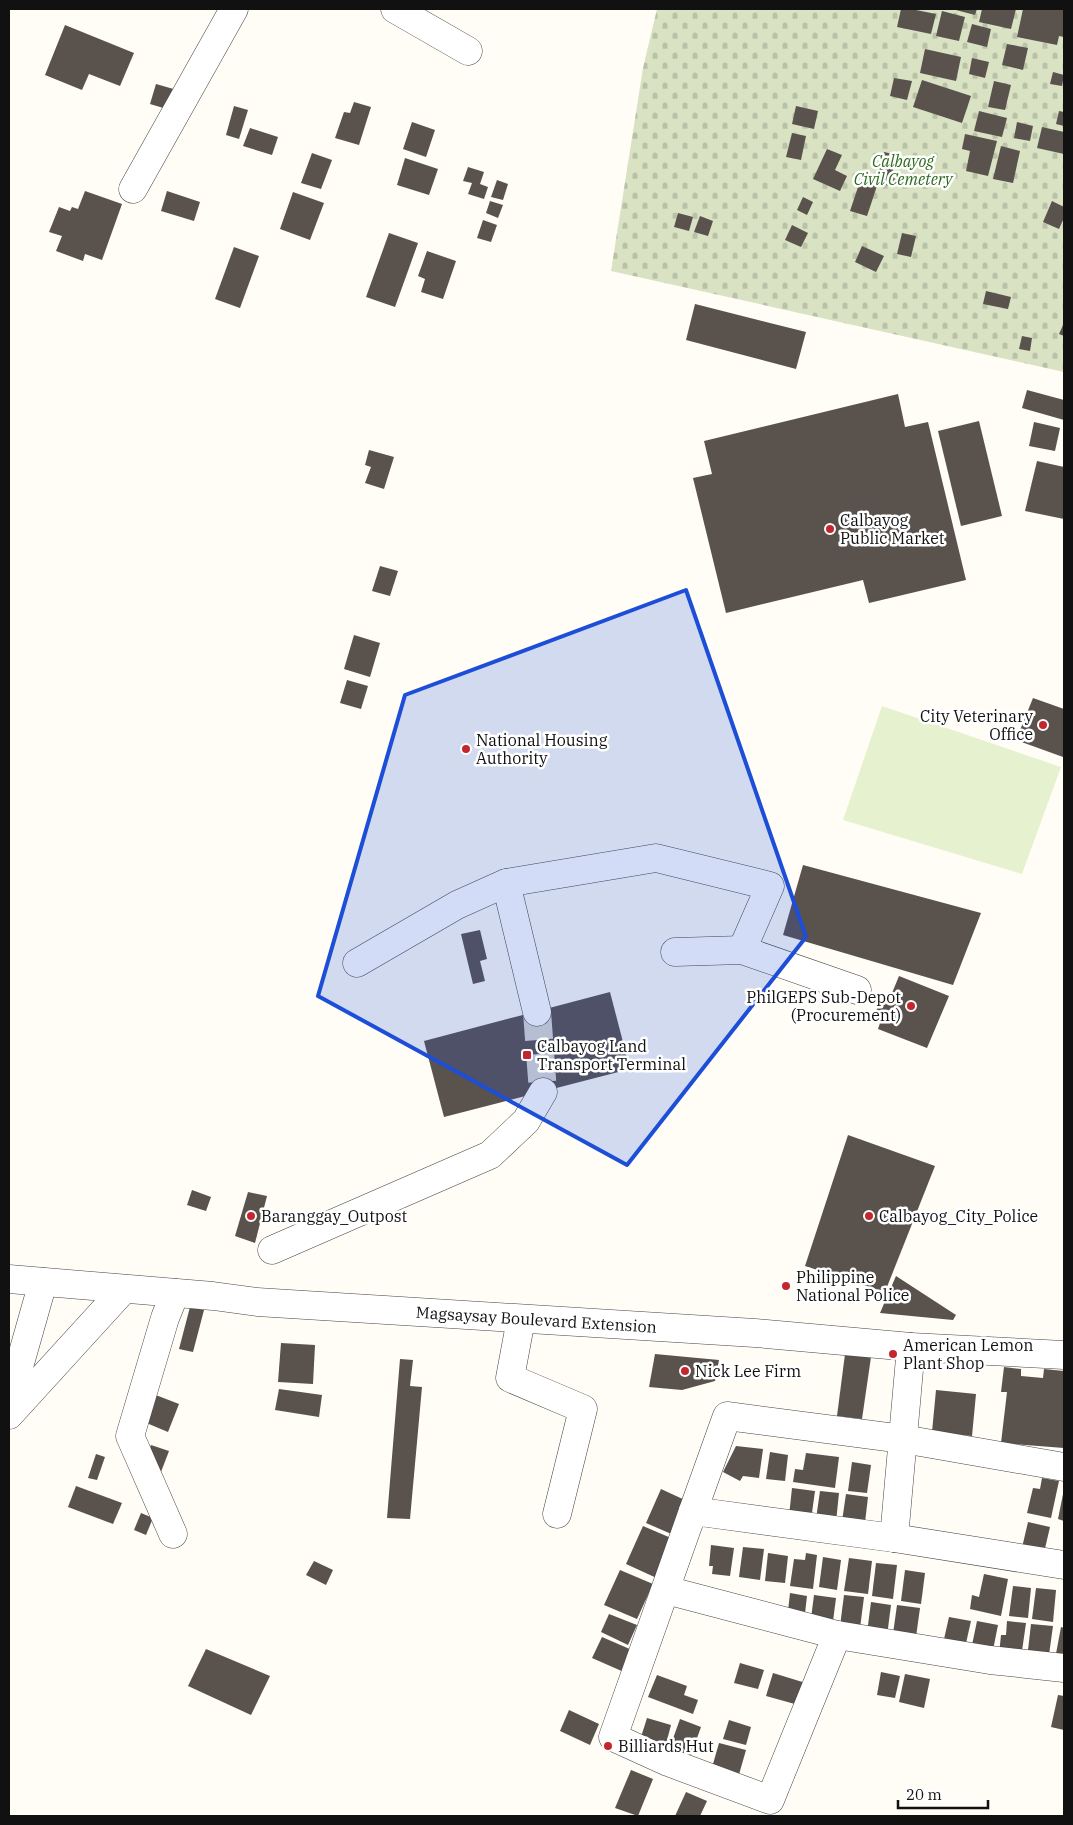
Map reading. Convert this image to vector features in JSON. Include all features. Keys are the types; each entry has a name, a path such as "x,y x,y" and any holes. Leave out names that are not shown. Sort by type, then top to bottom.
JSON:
{"street":[{"path":"133,189 234,9"},
{"path":"395,9 468,51"},
{"path":"357,963 457,905 506,883 656,858 770,886 742,950"},
{"path":"506,883 537,1012"},
{"path":"675,952 742,950 857,990"},
{"path":"272,1250 490,1155 526,1121 543,1092"},
{"name":"Magsaysay Boulevard Extension","path":"9,1279 213,1296 257,1302 772,1335 911,1347 1064,1354"},
{"path":"9,1402 43,1282"},
{"path":"9,1415 124,1289"},
{"path":"173,1534 130,1436 165,1318 175,1293"},
{"path":"521,1319 510,1378 583,1409 557,1514"},
{"path":"894,1538 911,1347"},
{"path":"837,1635 770,1800 668,1762 613,1737 727,1416 904,1439 1064,1467"},
{"path":"693,1511 894,1538 1064,1565"},
{"path":"666,1590 837,1635 990,1660 1064,1668"}],"highlighted area":[{"path":"686,590 806,937 627,1165 318,996 405,695"}],"green space":[{"name":"Calbayog Civil Cemetery","path":"657,9 1064,9 1064,372 611,271 643,68"},
{"path":"882,706 1061,767 1022,874 843,820"}],"building":[{"path":"901,9 936,14 931,34 897,27"},
{"path":"952,9 977,9 975,15"},
{"path":"982,9 1016,9 1011,29 979,22"},
{"path":"1023,9 1064,9 1064,37 1059,36 1057,45 1017,37"},
{"path":"942,11 965,17 959,41 936,36"},
{"path":"972,24 991,29 987,47 967,42"},
{"path":"65,25 134,53 120,86 89,74 82,90 45,75"},
{"path":"1007,44 1028,48 1023,70 1002,65"},
{"path":"925,49 961,57 956,81 920,73"},
{"path":"972,58 989,62 985,78 969,74"},
{"path":"1053,72 1064,75 1062,86 1050,84"},
{"path":"894,78 912,81 907,100 890,96"},
{"path":"922,80 971,96 962,123 913,107"},
{"path":"994,81 1011,85 1005,110 988,107"},
{"path":"156,84 177,90 170,110 150,104"},
{"path":"354,102 371,107 359,145 335,138 344,112 350,113"},
{"path":"234,106 248,110 239,139 226,135"},
{"path":"796,106 818,111 814,129 792,124"},
{"path":"979,111 1007,118 1002,137 974,131"},
{"path":"1059,111 1064,112 1064,126 1056,124"},
{"path":"412,122 435,130 426,157 403,149"},
{"path":"1017,122 1033,126 1030,141 1014,138"},
{"path":"1042,127 1064,132 1064,154 1037,148"},
{"path":"250,128 278,137 272,155 243,146"},
{"path":"792,133 806,136 801,160 786,157"},
{"path":"965,134 997,141 988,176 966,171 970,151 962,149"},
{"path":"1001,146 1020,151 1013,183 993,179"},
{"path":"827,149 842,155 835,170 847,176 840,191 813,179"},
{"path":"884,152 897,155 892,173 897,175 894,187 876,183"},
{"path":"312,153 332,160 321,189 301,183"},
{"path":"405,158 438,169 429,195 397,185"},
{"path":"468,167 484,172 480,184 488,187 484,199 468,194 472,183 463,181"},
{"path":"497,180 508,184 503,200 491,197"},
{"path":"860,181 877,186 867,216 850,211"},
{"path":"85,191 122,204 102,260 85,254 83,261 56,251 62,236 49,232 59,207 70,211 72,207 78,209"},
{"path":"167,191 200,202 194,221 161,211"},
{"path":"293,192 324,203 310,240 280,229"},
{"path":"803,197 813,202 807,215 797,210"},
{"path":"490,201 503,205 498,218 486,213"},
{"path":"1052,201 1064,207 1064,218 1059,229 1043,222"},
{"path":"678,213 693,217 689,231 674,227"},
{"path":"700,216 713,221 708,236 694,232"},
{"path":"483,220 497,225 491,242 477,238"},
{"path":"792,225 808,233 801,247 785,240"},
{"path":"389,233 418,243 395,307 366,297"},
{"path":"902,233 916,236 911,257 897,254"},
{"path":"862,246 884,256 876,272 855,262"},
{"path":"234,247 259,256 240,308 215,299"},
{"path":"427,251 456,261 443,299 421,292 425,279 418,276"},
{"path":"986,291 1011,297 1008,309 983,304"},
{"path":"695,304 806,332 796,369 686,340"},
{"path":"1064,323 1064,336 1059,334"},
{"path":"1022,336 1032,338 1030,351 1019,349"},
{"path":"1027,390 1064,400 1064,420 1022,408"},
{"name":"Calbayog Public Market","path":"898,394 905,427 928,422 966,580 869,603 863,580 726,613 693,478 712,474 704,441"},
{"path":"979,421 1002,516 961,526 938,431"},
{"path":"1034,422 1060,428 1055,451 1029,446"},
{"path":"369,450 394,457 384,489 365,483 371,467 365,465"},
{"path":"1037,461 1064,467 1064,519 1025,511"},
{"path":"380,566 398,571 390,596 372,591"},
{"path":"354,635 380,643 370,677 344,669"},
{"path":"347,680 368,686 361,709 340,703"},
{"name":"City Veterinary Office","path":"1033,698 1064,709 1063,757 1016,740"},
{"path":"803,865 981,913 953,985 783,935"},
{"path":"480,930 487,959 480,961 485,981 473,984 461,934"},
{"name":"PhilGEPS Sub-Depot (Procurement)","path":"899,976 949,996 927,1048 878,1029 882,1017 875,1014 882,995 890,998"},
{"name":"Calbayog Land Transport Terminal","path":"610,992 630,1069 444,1117 424,1041"},
{"name":"Calbayog_City_Police","path":"848,1135 935,1166 885,1292 805,1266"},
{"path":"192,1190 211,1197 206,1211 187,1205"},
{"name":"Baranggay_Outpost","path":"248,1192 267,1196 255,1243 235,1236"},
{"path":"896,1276 956,1315 953,1320 880,1313"},
{"path":"190,1307 204,1310 193,1352 179,1349"},
{"path":"281,1343 315,1345 313,1384 278,1382"},
{"name":"Nick Lee Firm","path":"655,1354 719,1360 715,1381 682,1390 649,1387"},
{"path":"845,1354 871,1357 862,1419 837,1416"},
{"path":"400,1359 413,1360 410,1386 422,1387 410,1519 387,1518"},
{"path":"1004,1367 1021,1369 1021,1376 1043,1378 1044,1369 1064,1371 1064,1448 1001,1443 1007,1392 1001,1392"},
{"path":"279,1389 322,1395 319,1417 275,1410"},
{"path":"936,1390 976,1394 972,1436 932,1432"},
{"path":"148,1392 179,1404 168,1432 137,1419"},
{"path":"151,1445 169,1451 161,1472 143,1465"},
{"path":"736,1446 763,1449 759,1478 743,1476 740,1481 723,1472"},
{"path":"770,1452 788,1455 785,1481 766,1479"},
{"path":"806,1453 839,1457 835,1488 793,1482 795,1469 803,1470"},
{"path":"96,1454 105,1457 97,1480 88,1478"},
{"path":"852,1462 871,1465 867,1493 848,1491"},
{"path":"1042,1478 1059,1481 1051,1518 1027,1513 1033,1488 1040,1489"},
{"path":"76,1486 122,1503 113,1524 68,1507"},
{"path":"792,1488 815,1491 811,1520 789,1516"},
{"path":"661,1489 687,1501 676,1536 646,1523"},
{"path":"820,1491 839,1493 836,1522 816,1519"},
{"path":"846,1494 868,1497 864,1531 841,1528"},
{"path":"1064,1494 1064,1521 1058,1519"},
{"path":"141,1513 153,1518 146,1535 134,1530"},
{"path":"1028,1522 1050,1527 1043,1557 1021,1552"},
{"path":"643,1526 678,1541 661,1580 626,1564"},
{"path":"711,1545 734,1548 730,1576 712,1574 713,1566 709,1566"},
{"path":"743,1547 764,1549 760,1580 739,1577"},
{"path":"768,1553 788,1556 785,1583 765,1581"},
{"path":"806,1553 817,1555 813,1589 790,1586 794,1559 805,1560"},
{"path":"823,1557 841,1560 837,1590 819,1587"},
{"path":"849,1558 872,1561 868,1594 844,1591"},
{"path":"314,1561 333,1570 326,1585 306,1575"},
{"path":"876,1563 897,1565 893,1599 872,1596"},
{"path":"620,1570 653,1584 637,1619 604,1605"},
{"path":"905,1570 925,1573 921,1604 901,1601"},
{"path":"984,1574 1008,1579 1001,1616 970,1609 972,1595 979,1597"},
{"path":"1013,1586 1031,1588 1028,1618 1009,1616"},
{"path":"1036,1588 1056,1590 1053,1622 1032,1619"},
{"path":"790,1593 807,1596 804,1622 787,1620"},
{"path":"814,1595 836,1598 832,1629 810,1626"},
{"path":"844,1595 864,1597 859,1636 839,1634"},
{"path":"871,1602 891,1605 887,1636 867,1633"},
{"path":"897,1605 920,1608 915,1644 892,1641"},
{"path":"609,1614 637,1625 628,1645 601,1632"},
{"path":"949,1617 971,1621 964,1652 942,1648"},
{"path":"977,1621 998,1625 992,1655 971,1650"},
{"path":"1007,1621 1026,1623 1021,1658 999,1655 1001,1635 1006,1635"},
{"path":"1031,1624 1053,1626 1048,1662 1027,1659"},
{"path":"1061,1627 1064,1628 1064,1661 1055,1659"},
{"path":"602,1637 632,1650 633,1676 592,1658"},
{"path":"206,1649 270,1676 251,1715 188,1686"},
{"path":"740,1663 764,1670 758,1689 734,1683"},
{"path":"881,1672 900,1676 895,1698 877,1695"},
{"path":"773,1673 809,1684 802,1706 766,1696"},
{"path":"905,1674 930,1679 924,1708 899,1702"},
{"path":"657,1675 687,1686 684,1695 698,1700 693,1714 648,1697"},
{"path":"1058,1695 1064,1696 1064,1730 1051,1727"},
{"path":"569,1710 599,1724 590,1745 560,1731"},
{"path":"647,1718 671,1725 666,1744 641,1737"},
{"path":"680,1719 701,1727 687,1766 666,1758"},
{"path":"729,1720 751,1727 746,1745 723,1739"},
{"path":"719,1743 746,1750 738,1778 711,1771"},
{"path":"631,1770 653,1779 638,1816 615,1808"},
{"path":"686,1792 707,1801 700,1816 675,1816"}],"tunnel":[{"path":"537,1012 543,1092"}],"place":[{"name":"Calbayog Public Market","path":"830,529"},
{"name":"City Veterinary Office","path":"1043,725"},
{"name":"National Housing Authority","path":"466,749"},
{"name":"PhilGEPS Sub-Depot (Procurement)","path":"911,1006"},
{"name":"Calbayog Land Transport Terminal","path":"527,1055"},
{"name":"Baranggay_Outpost","path":"251,1216"},
{"name":"Calbayog_City_Police","path":"869,1216"},
{"name":"Philippine National Police","path":"786,1286"},
{"name":"American Lemon Plant Shop","path":"893,1354"},
{"name":"Nick Lee Firm","path":"685,1371"},
{"name":"Billiards Hut","path":"608,1746"}]}
